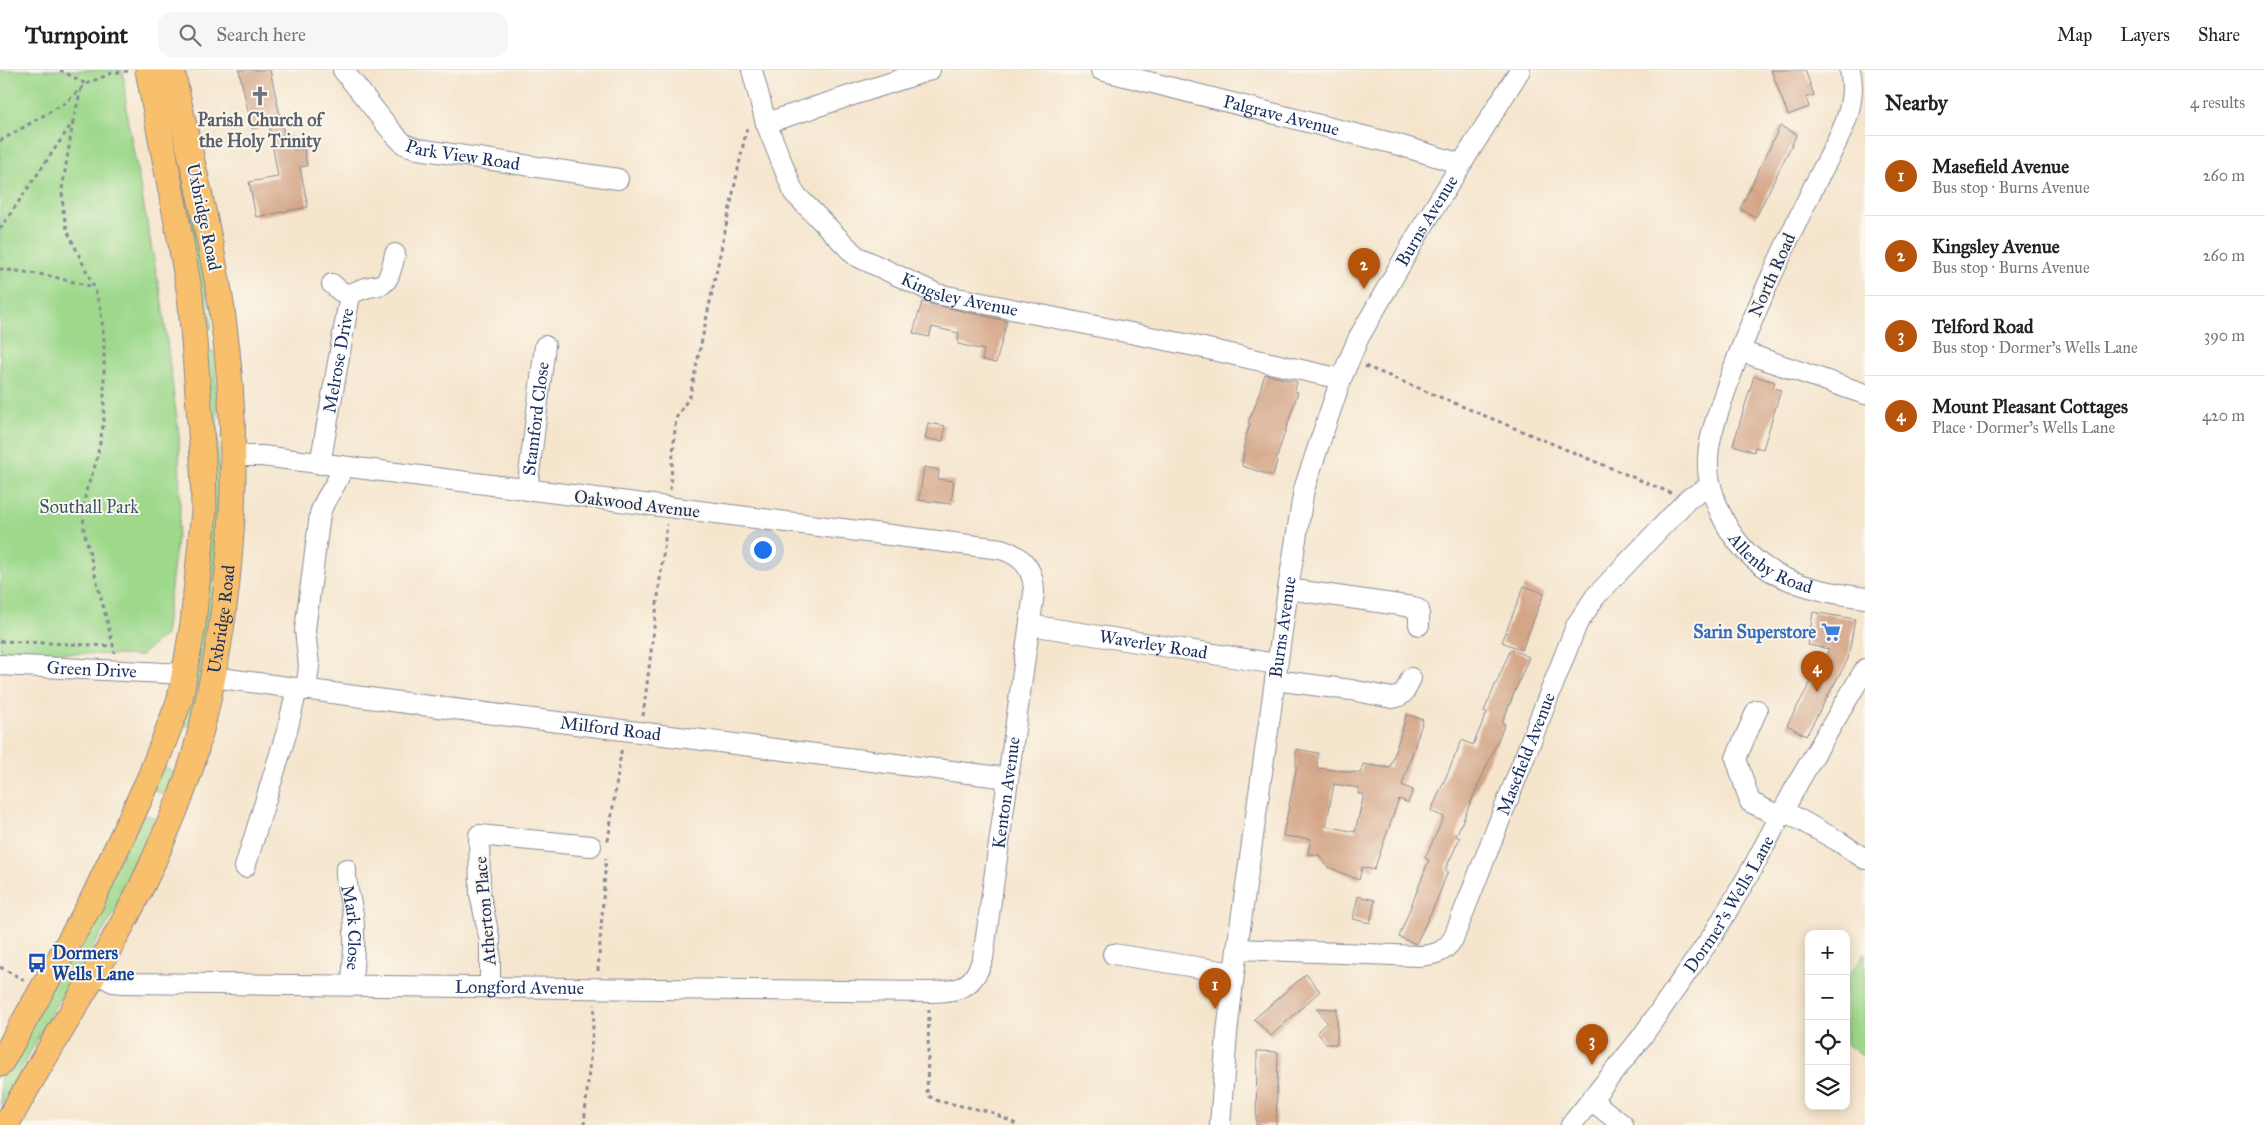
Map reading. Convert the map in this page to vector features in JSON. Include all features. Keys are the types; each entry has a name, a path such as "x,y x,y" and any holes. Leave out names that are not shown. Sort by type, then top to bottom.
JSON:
{"main road":[{"name":"Uxbridge Road","path":"6,1125 143,883 195,756 213,677 229,547 232,456 226,339 217,279 172,70"},
{"name":"Uxbridge Road","path":"0,1064 90,903 140,800 175,713 186,674 200,567 204,511 203,458 190,295 180,238 142,71"},
{"path":"194,341 226,339"},
{"path":"140,800 173,813"}],"street":[{"name":"Park View Road","path":"343,70 393,134 404,144 418,149 618,179"},
{"name":"Kingsley Avenue","path":"752,70 764,117 794,193 856,256 937,294 1195,346 1341,379"},
{"path":"764,117 930,70"},
{"name":"Palgrave Avenue","path":"1101,70 1399,145 1461,164"},
{"name":"Burns Avenue","path":"1220,1125 1237,949 1288,588 1304,490 1348,359 1402,261 1520,70"},
{"name":"North Road","path":"1711,486 1708,475 1708,450 1740,351 1767,283 1847,120 1852,100 1850,70"},
{"name":"Melrose Drive","path":"320,464 350,295 357,291 380,286 386,282 395,254"},
{"path":"332,284 340,292 350,295"},
{"name":"Stamford Close","path":"527,490 545,346"},
{"path":"1740,351 1865,394"},
{"name":"Oakwood Avenue","path":"232,456 262,456 1001,549 1018,556 1032,574"},
{"path":"245,866 309,658 305,646 305,630 320,514 324,502 339,480 342,467"},
{"name":"Masefield Avenue","path":"1237,949 1418,956 1437,953 1448,946 1457,930 1577,624 1595,597 1688,499 1711,486"},
{"name":"Allenby Road","path":"1711,486 1723,520 1735,540 1751,558 1764,568 1778,576 1803,585 1865,598"},
{"name":"Kenton Avenue","path":"938,991 965,986 972,981 983,958 1030,625 1034,592 1032,574"},
{"path":"1288,588 1412,607 1419,610 1419,625"},
{"name":"Waverley Road","path":"1030,625 1276,672 1392,698 1398,697 1406,690 1410,678"},
{"name":"Green Drive","path":"0,665 186,674"},
{"name":"Dormer’s Wells Lane","path":"1571,1125 1641,1038 1686,975 1731,906 1865,669"},
{"name":"Milford Road","path":"213,677 632,732 1008,778"},
{"path":"1757,710 1736,758 1750,802 1783,814 1838,841 1865,859"},
{"name":"Atherton Place","path":"490,987 490,941 480,894 479,835 602,849"},
{"name":"Mark Close","path":"346,869 346,886 351,902 354,926 352,985"},
{"path":"1112,954 1234,973"},
{"name":"Longford Avenue","path":"94,972 113,982 122,983 938,991"},
{"path":"1591,1100 1623,1125"}],"path":[{"path":"60,70 86,84"},
{"path":"0,141 65,103 86,84 123,70 142,71"},
{"path":"82,89 73,122 62,190 62,210 67,230 94,287 101,310 104,342 104,421 96,463 86,492 83,510 84,531 89,558 114,646 116,671"},
{"path":"584,1125 596,989 602,849 632,732 669,508 676,418 690,396 750,114 764,117"},
{"path":"0,229 73,122"},
{"path":"0,269 46,275 94,287"},
{"path":"1348,359 1688,499"},
{"path":"0,641 114,646"},
{"path":"0,967 42,990"},
{"path":"938,991 927,1095 938,1101 991,1112 1018,1125"}],"green space":[{"name":"Southall Park","path":"0,70 123,70 127,116 162,303 179,436 180,514 165,635 140,656 0,650"},
{"path":"173,141 200,257 212,328 201,329"},
{"path":"214,351 219,466 218,536 207,632 190,727 180,724 204,352"},
{"path":"163,766 177,773 167,796 153,789"},
{"path":"148,815 155,819 157,826 139,866 114,914 58,1001 1,1106 0,1077 99,900 140,819"},
{"path":"1865,953 1865,1058 1850,1047 1850,974"}],"building":[{"path":"239,70 270,70 285,138 292,136 294,150 304,149 307,166 300,167 308,207 256,217 249,182 278,177 269,125 252,129"},
{"path":"1771,70 1805,70 1814,95 1806,98 1809,107 1788,115"},
{"path":"1780,126 1797,134 1756,217 1740,209"},
{"path":"922,302 1007,321 996,363 982,360 984,350 958,344 959,333 932,327 929,337 913,333"},
{"path":"1265,374 1297,382 1295,391 1298,392 1276,460 1273,476 1242,466 1250,424 1248,422"},
{"path":"1754,376 1775,382 1773,387 1781,390 1763,449 1755,447 1754,452 1733,445"},
{"path":"928,423 945,426 943,441 925,439"},
{"path":"924,467 939,470 938,479 954,481 951,504 919,500"},
{"path":"1524,586 1544,593 1522,650 1502,642"},
{"path":"1813,612 1855,619 1848,659 1806,736 1787,725 1829,649 1808,645"},
{"path":"1511,649 1529,657 1502,723 1505,724 1456,836 1460,838 1445,870 1448,871 1437,900 1416,944 1399,937 1429,860 1425,858 1444,817 1431,811 1462,740 1473,745 1487,712 1484,711"},
{"path":"1407,714 1423,720 1402,785 1413,790 1408,803 1399,799 1374,870 1362,867 1359,880 1328,867 1319,855 1308,854 1311,839 1283,836 1296,770 1296,749 1318,753 1317,768 1361,773 1363,764 1390,768","holes":["1334,784 1359,788 1358,794 1364,794 1355,832 1326,826"]},
{"path":"1358,896 1375,900 1370,923 1353,919"},
{"path":"1306,974 1320,991 1271,1036 1254,1019"},
{"path":"1316,1008 1337,1009 1337,1044 1326,1044 1317,1032 1327,1022"},
{"path":"1257,1051 1278,1052 1276,1125 1256,1125"}],"place":[{"name":"Parish Church of the Holy Trinity","path":"260,96"},
{"name":"Kingsley Avenue","path":"1364,289"},
{"name":"Sarin Superstore","path":"1831,632"},
{"name":"Mount Pleasant Cottages","path":"1817,692"},
{"name":"Dormers Wells Lane","path":"37,963"},
{"name":"Masefield Avenue","path":"1215,1009"},
{"name":"Telford Road","path":"1592,1065"}]}
